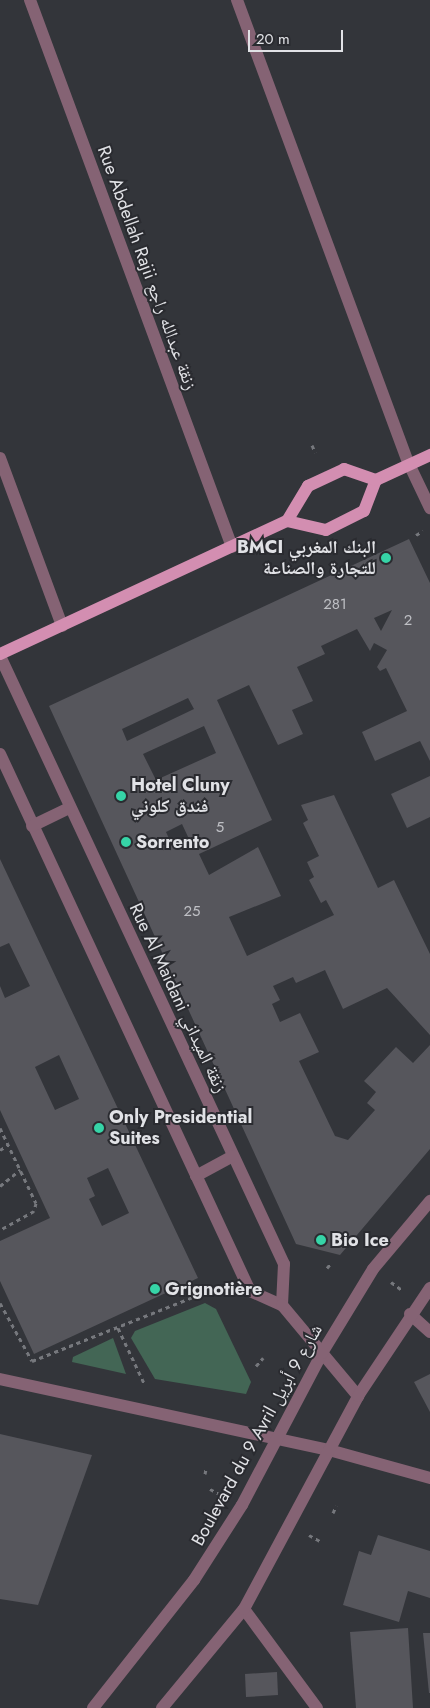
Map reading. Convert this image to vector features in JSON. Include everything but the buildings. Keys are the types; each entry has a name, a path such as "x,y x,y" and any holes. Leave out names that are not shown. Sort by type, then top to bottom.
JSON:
{"main road":[{"path":"287,521 326,530 364,511 376,480 430,455"},
{"path":"0,655 287,521 308,486 344,469 376,480"}],"street":[{"name":"Rue Abdellah Rajii زنقة عبدالله راجع","path":"30,0 232,548"},
{"path":"237,0 409,464 430,508"},
{"path":"0,458 62,626"},
{"name":"Rue Al Maidani زنقة الميداني","path":"0,655 69,808 284,1264 282,1305"},
{"path":"0,754 250,1290 282,1305 358,1396"},
{"path":"32,826 69,808"},
{"path":"196,1176 233,1156"},
{"name":"Boulevard du 9 Avril شارع 9 أبريل","path":"93,1708 194,1580 242,1504 322,1353 372,1269 430,1201"},
{"path":"162,1708 244,1610 358,1396 410,1314 430,1288"},
{"path":"410,1314 430,1332"},
{"path":"0,1379 329,1450 430,1478"},
{"path":"244,1610 318,1708"}],"path":[{"path":"312,445 315,452"},
{"path":"416,534 423,531"},
{"path":"357,549 360,554"},
{"path":"0,1128 36,1203 34,1211 0,1230"},
{"path":"0,1150 8,1145"},
{"path":"0,1186 20,1170"},
{"path":"327,1268 331,1263"},
{"path":"391,1282 403,1290"},
{"path":"0,1303 32,1361 118,1328 218,1286"},
{"path":"118,1328 144,1382"},
{"path":"256,1366 263,1358"},
{"path":"204,1474 206,1469"},
{"path":"210,1490 218,1493"},
{"path":"333,1513 336,1506"},
{"path":"309,1535 320,1541"}],"green space":[{"path":"205,1303 216,1309 251,1382 246,1394 155,1379 131,1338 135,1331"},
{"path":"113,1338 126,1374 72,1362 73,1357"}],"place":[{"name":"BMCI البنك المغربي للتجارة والصناعة","path":"386,558"},
{"name":"Hotel Cluny فندق كلوني","path":"121,796"},
{"name":"Sorrento","path":"126,842"},
{"name":"Only Presidential Suites","path":"99,1128"},
{"name":"Bio Ice","path":"321,1240"},
{"name":"Grignotière","path":"155,1289"}]}
